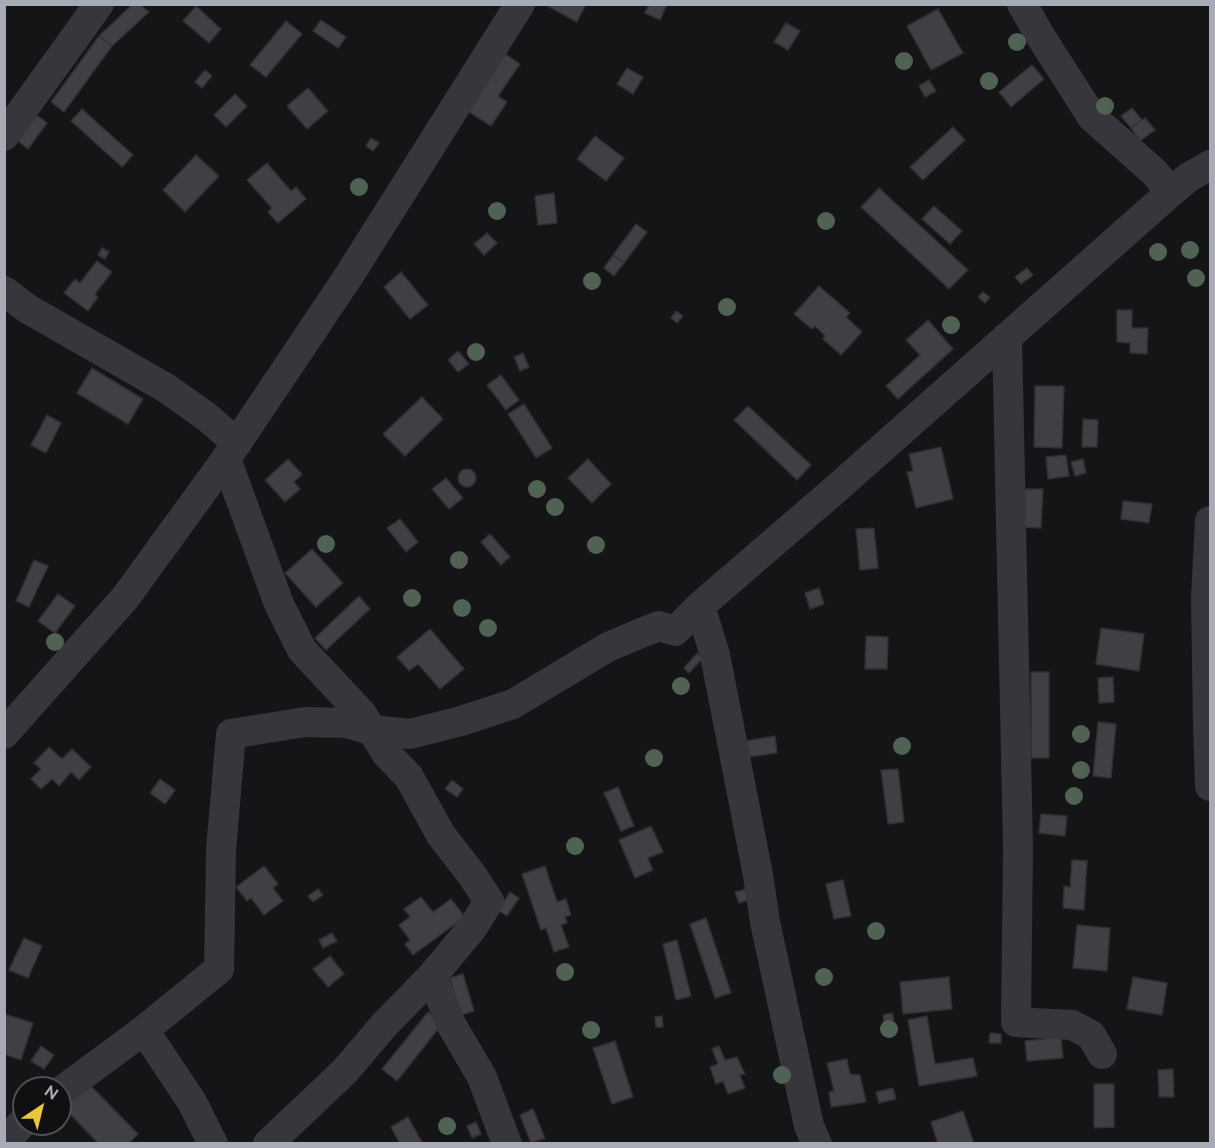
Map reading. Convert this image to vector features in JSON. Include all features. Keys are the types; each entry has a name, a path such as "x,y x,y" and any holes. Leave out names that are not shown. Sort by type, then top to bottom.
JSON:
{"street":[{"path":"4,136 99,4"},
{"path":"4,734 125,598 232,451 350,274 520,4"},
{"path":"1022,4 1092,117 1154,172 1171,192"},
{"path":"72,1083 144,1030 219,969 221,850 231,734 305,722 347,723 371,730 410,734 513,704 608,647 658,626 675,632 700,606 1171,192 1189,177 1210,167"},
{"path":"4,291 28,309 166,388 207,417 232,451 279,604 302,650 362,714 386,753 409,777 441,835 489,901 473,927 432,976 385,1024 345,1071 268,1143"},
{"path":"1007,338 1018,848 1016,1022 1072,1025 1091,1035 1102,1054"},
{"path":"1210,528 1206,597 1210,786"},
{"path":"700,606 715,655 765,922 813,1135"},
{"path":"432,976 451,1024 482,1077 507,1143"},
{"path":"144,1030 192,1102 213,1143"}],"building":[{"path":"133,4 139,4 149,12 112,46 99,36"},
{"path":"544,4 586,4 577,22"},
{"path":"649,4 667,4 660,20 645,13"},
{"path":"196,6 221,29 209,43 183,21"},
{"path":"938,9 963,53 931,70 907,26"},
{"path":"321,20 346,37 338,48 313,31"},
{"path":"286,21 302,34 266,77 250,65"},
{"path":"786,23 800,31 788,50 774,42"},
{"path":"99,36 112,46 64,112 51,102"},
{"path":"504,53 520,64 498,96 507,102 491,126 466,110"},
{"path":"1032,65 1044,79 1011,107 999,92"},
{"path":"627,68 643,77 633,94 617,84"},
{"path":"205,70 212,76 202,88 195,82"},
{"path":"929,80 936,91 925,97 919,86"},
{"path":"308,88 328,111 307,129 287,106"},
{"path":"235,94 247,106 226,127 214,115"},
{"path":"1132,108 1142,120 1131,128 1121,116"},
{"path":"82,109 133,155 122,167 71,121"},
{"path":"34,113 47,123 28,149 15,139"},
{"path":"1145,118 1155,130 1140,141 1131,128"},
{"path":"953,127 965,140 923,180 910,167"},
{"path":"595,136 624,158 606,181 577,159"},
{"path":"371,138 379,143 373,151 366,146"},
{"path":"196,155 219,176 185,212 163,190"},
{"path":"267,163 291,191 296,187 306,199 278,223 268,212 272,208 247,180"},
{"path":"879,188 968,270 949,289 861,207"},
{"path":"554,193 557,223 538,225 535,196"},
{"path":"934,206 962,231 950,244 922,219"},
{"path":"636,224 647,232 624,263 613,255"},
{"path":"487,233 497,243 484,255 474,244"},
{"path":"102,248 109,252 105,259 98,255"},
{"path":"613,255 624,263 614,276 604,268"},
{"path":"97,261 112,272 95,294 98,297 88,311 64,293 75,279 80,283"},
{"path":"1027,268 1033,275 1021,284 1015,277"},
{"path":"401,272 428,305 410,319 384,287"},
{"path":"819,286 850,313 846,317 862,332 841,355 823,339 825,336 815,326 812,329 794,314"},
{"path":"983,292 990,297 985,303 978,297"},
{"path":"1117,310 1132,310 1132,328 1148,328 1147,354 1130,353 1130,343 1117,342"},
{"path":"676,311 683,316 677,323 671,318"},
{"path":"928,320 953,349 898,399 886,386 920,355 906,340"},
{"path":"458,351 469,364 458,372 448,360"},
{"path":"523,353 529,367 520,371 514,357"},
{"path":"92,368 143,399 128,424 77,393"},
{"path":"501,375 519,400 506,410 487,385"},
{"path":"1035,386 1064,386 1062,448 1034,447"},
{"path":"422,397 443,419 405,456 383,434"},
{"path":"524,404 552,448 536,458 508,414"},
{"path":"748,406 811,465 797,480 734,420"},
{"path":"47,415 61,423 46,453 31,445"},
{"path":"1083,419 1098,420 1097,447 1082,447"},
{"path":"941,447 953,499 916,508 907,472 913,471 909,454"},
{"path":"1066,455 1069,476 1048,479 1046,457"},
{"path":"288,459 302,474 294,482 300,489 285,502 265,480"},
{"path":"588,459 611,484 592,503 568,478"},
{"path":"1083,459 1086,473 1075,476 1071,462"},
{"path":"467,469 473,472 476,478 473,484 467,487 461,484 458,478 461,472"},
{"path":"446,478 463,498 449,509 432,489"},
{"path":"1023,489 1043,489 1041,528 1022,527"},
{"path":"1123,501 1152,504 1149,523 1121,519"},
{"path":"400,519 418,542 406,552 387,528"},
{"path":"874,528 878,568 860,570 856,529"},
{"path":"490,534 510,557 501,565 481,542"},
{"path":"312,549 343,583 316,607 285,573"},
{"path":"34,560 48,566 29,607 16,601"},
{"path":"819,588 824,604 810,609 805,593"},
{"path":"58,594 75,606 55,633 38,621"},
{"path":"359,596 370,609 326,650 315,638"},
{"path":"1101,628 1144,634 1139,671 1096,664"},
{"path":"430,629 464,669 440,689 418,664 409,671 397,657"},
{"path":"866,636 888,637 887,669 865,669"},
{"path":"697,653 703,658 689,673 684,668"},
{"path":"1031,672 1049,672 1049,758 1031,758"},
{"path":"1113,677 1114,702 1099,703 1098,678"},
{"path":"1098,722 1116,724 1111,778 1093,776"},
{"path":"775,736 777,753 748,757 746,741"},
{"path":"49,747 62,759 72,749 91,767 79,780 71,772 59,786 52,779 41,789 31,779 41,769 34,763"},
{"path":"898,769 904,822 888,824 881,770"},
{"path":"160,779 175,790 165,804 150,793"},
{"path":"452,780 463,789 457,797 445,789"},
{"path":"618,787 634,826 621,831 604,793"},
{"path":"1041,814 1067,816 1065,836 1039,833"},
{"path":"651,826 663,852 648,858 653,870 635,878 619,840"},
{"path":"1072,860 1087,861 1084,910 1063,908 1064,886 1070,887"},
{"path":"264,866 278,884 273,888 283,901 264,915 251,898 247,901 236,887"},
{"path":"545,866 557,902 566,899 571,915 565,917 567,923 561,925 569,947 554,952 546,928 541,930 522,874"},
{"path":"843,880 851,916 834,919 826,884"},
{"path":"318,889 323,895 313,902 308,896"},
{"path":"746,889 749,900 739,903 735,892"},
{"path":"510,892 519,898 507,916 498,910"},
{"path":"421,897 433,912 451,899 465,917 413,955 405,944 410,940 399,925 410,917 404,909"},
{"path":"706,918 731,993 715,998 690,924"},
{"path":"1077,925 1110,928 1107,971 1073,968"},
{"path":"332,933 337,941 323,948 319,940"},
{"path":"24,938 42,946 28,978 9,970"},
{"path":"677,940 691,996 676,1000 663,944"},
{"path":"330,956 344,974 328,987 313,969"},
{"path":"463,974 474,1011 460,1015 450,978"},
{"path":"949,977 952,1009 903,1014 900,982"},
{"path":"1133,977 1167,983 1162,1015 1127,1009"},
{"path":"428,1012 442,1024 397,1081 382,1069"},
{"path":"892,1013 894,1020 884,1022 883,1015"},
{"path":"4,1014 33,1023 21,1060 4,1054"},
{"path":"662,1016 663,1027 656,1027 655,1017"},
{"path":"927,1016 935,1064 973,1058 977,1076 919,1086 908,1020"},
{"path":"990,1033 1001,1034 1001,1043 989,1043"},
{"path":"1061,1037 1063,1058 1027,1061 1025,1041"},
{"path":"615,1041 633,1097 612,1104 593,1048"},
{"path":"41,1046 54,1055 44,1069 31,1061"},
{"path":"719,1046 725,1060 737,1057 745,1074 740,1075 745,1088 728,1094 723,1081 716,1084 710,1067 718,1064 712,1049"},
{"path":"847,1059 850,1074 860,1075 866,1102 831,1107 829,1092 834,1091 827,1063"},
{"path":"1173,1069 1174,1097 1159,1097 1158,1070"},
{"path":"89,1084 138,1134 128,1144 99,1144 72,1116 72,1100"},
{"path":"1094,1084 1114,1084 1114,1127 1094,1128"},
{"path":"893,1088 896,1099 879,1103 876,1092"},
{"path":"533,1109 545,1138 531,1143 520,1115"},
{"path":"963,1111 974,1144 938,1144 931,1122"},
{"path":"408,1117 423,1144 400,1144 391,1127"},
{"path":"476,1122 481,1134 472,1138 467,1126"}]}
